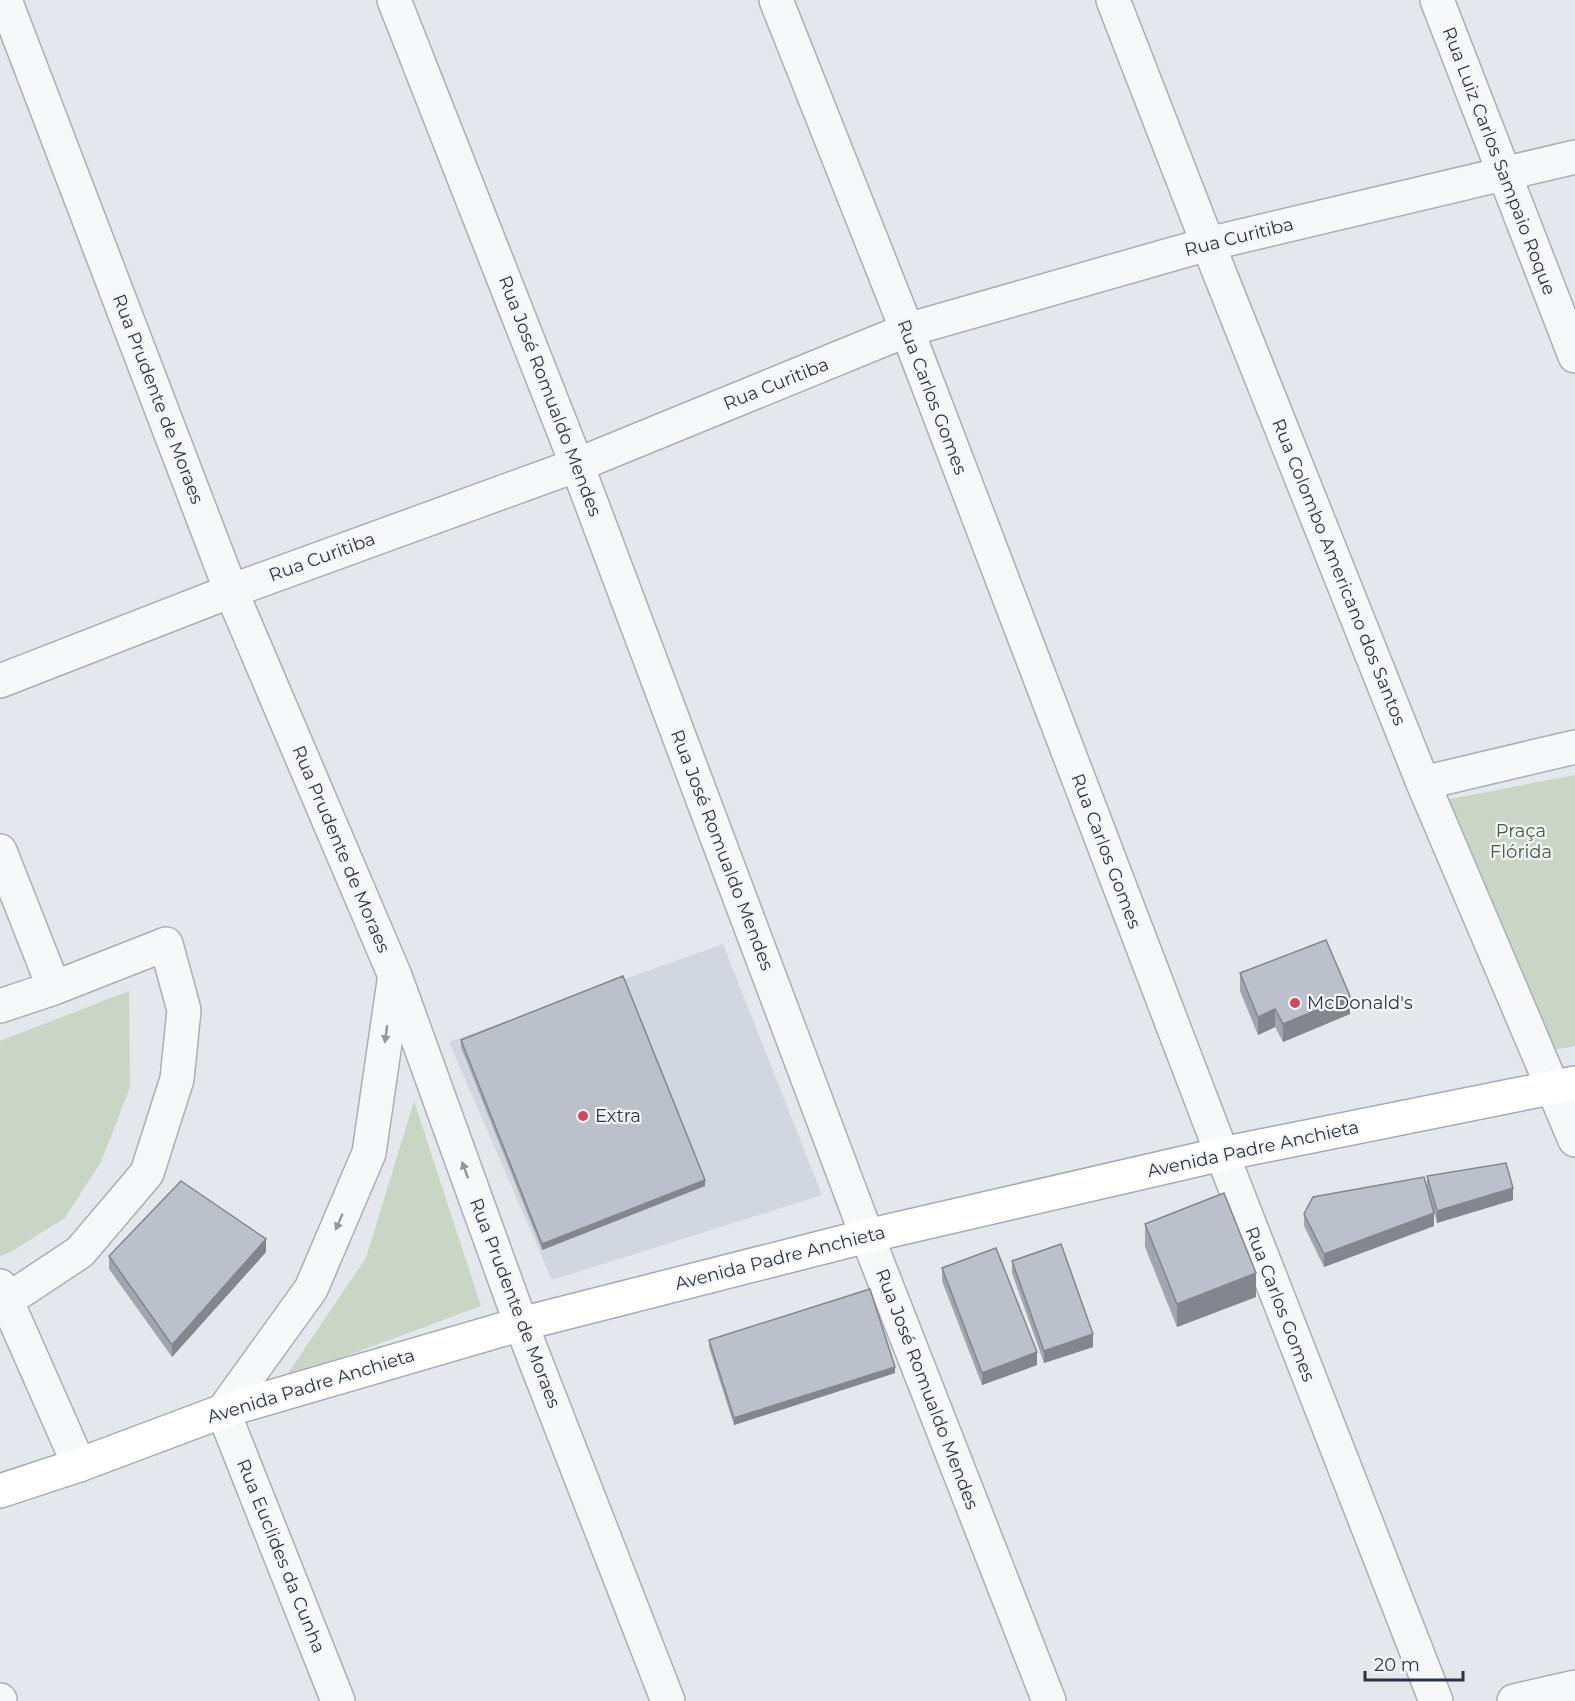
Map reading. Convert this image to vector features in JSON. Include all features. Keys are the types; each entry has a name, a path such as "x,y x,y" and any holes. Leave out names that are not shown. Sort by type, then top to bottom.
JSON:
{"main road":[{"name":"Avenida Padre Anchieta","path":"0,1491 79,1465 223,1411 521,1324 867,1236 1222,1154 1564,1085"}],"street":[{"name":"Rua Prudente de Moraes","path":"5,0 231,591 395,976 521,1324 668,1701"},
{"name":"Rua José Romualdo Mendes","path":"394,0 577,465 867,1236 1049,1701"},
{"name":"Rua Carlos Gomes","path":"776,0 907,330 1222,1154 1436,1701"},
{"name":"Rua Colombo Americano dos Santos","path":"1113,0 1423,783 1564,1085 1575,1140"},
{"name":"Rua Luiz Carlos Sampaio Roque","path":"1437,0 1575,356"},
{"name":"Rua Curitiba","path":"0,681 231,591 577,465 907,330 1208,244 1575,157"},
{"path":"1423,783 1575,747"},
{"path":"0,851 54,987"},
{"path":"0,1006 166,944 184,1010 177,1079 147,1173 80,1252 2,1296 79,1465"},
{"path":"223,1411 311,1289 369,1153 395,976"},
{"name":"Rua Euclides da Cunha","path":"223,1411 338,1701"},
{"path":"1514,1701 1575,1687"}],"shaded area":[{"path":"723,944 822,1195 552,1280 449,1042"}],"green space":[{"name":"Praça Flórida","path":"1575,775 1575,1046 1547,1051 1445,800"},
{"path":"129,991 130,1087 101,1162 65,1218 9,1253 0,1256 0,1041"},
{"path":"414,1101 481,1306 284,1379 366,1258"}],"building":[{"name":"McDonald's","path":"1326,940 1350,996 1283,1024 1275,1009 1258,1017 1240,973"},
{"name":"Extra","path":"623,976 705,1180 542,1244 461,1040"},
{"path":"1506,1163 1513,1188 1437,1211 1427,1176"},
{"path":"1424,1177 1434,1213 1324,1254 1304,1214 1313,1197"},
{"path":"181,1181 266,1239 172,1345 109,1256"},
{"path":"1224,1193 1256,1273 1177,1304 1145,1224"},
{"path":"1061,1244 1093,1334 1044,1351 1012,1261"},
{"path":"996,1248 1037,1352 982,1373 942,1268"},
{"path":"870,1289 895,1367 734,1418 709,1340"}],"place":[{"name":"McDonald's","path":"1295,1003"},
{"name":"Extra","path":"583,1116"}]}
